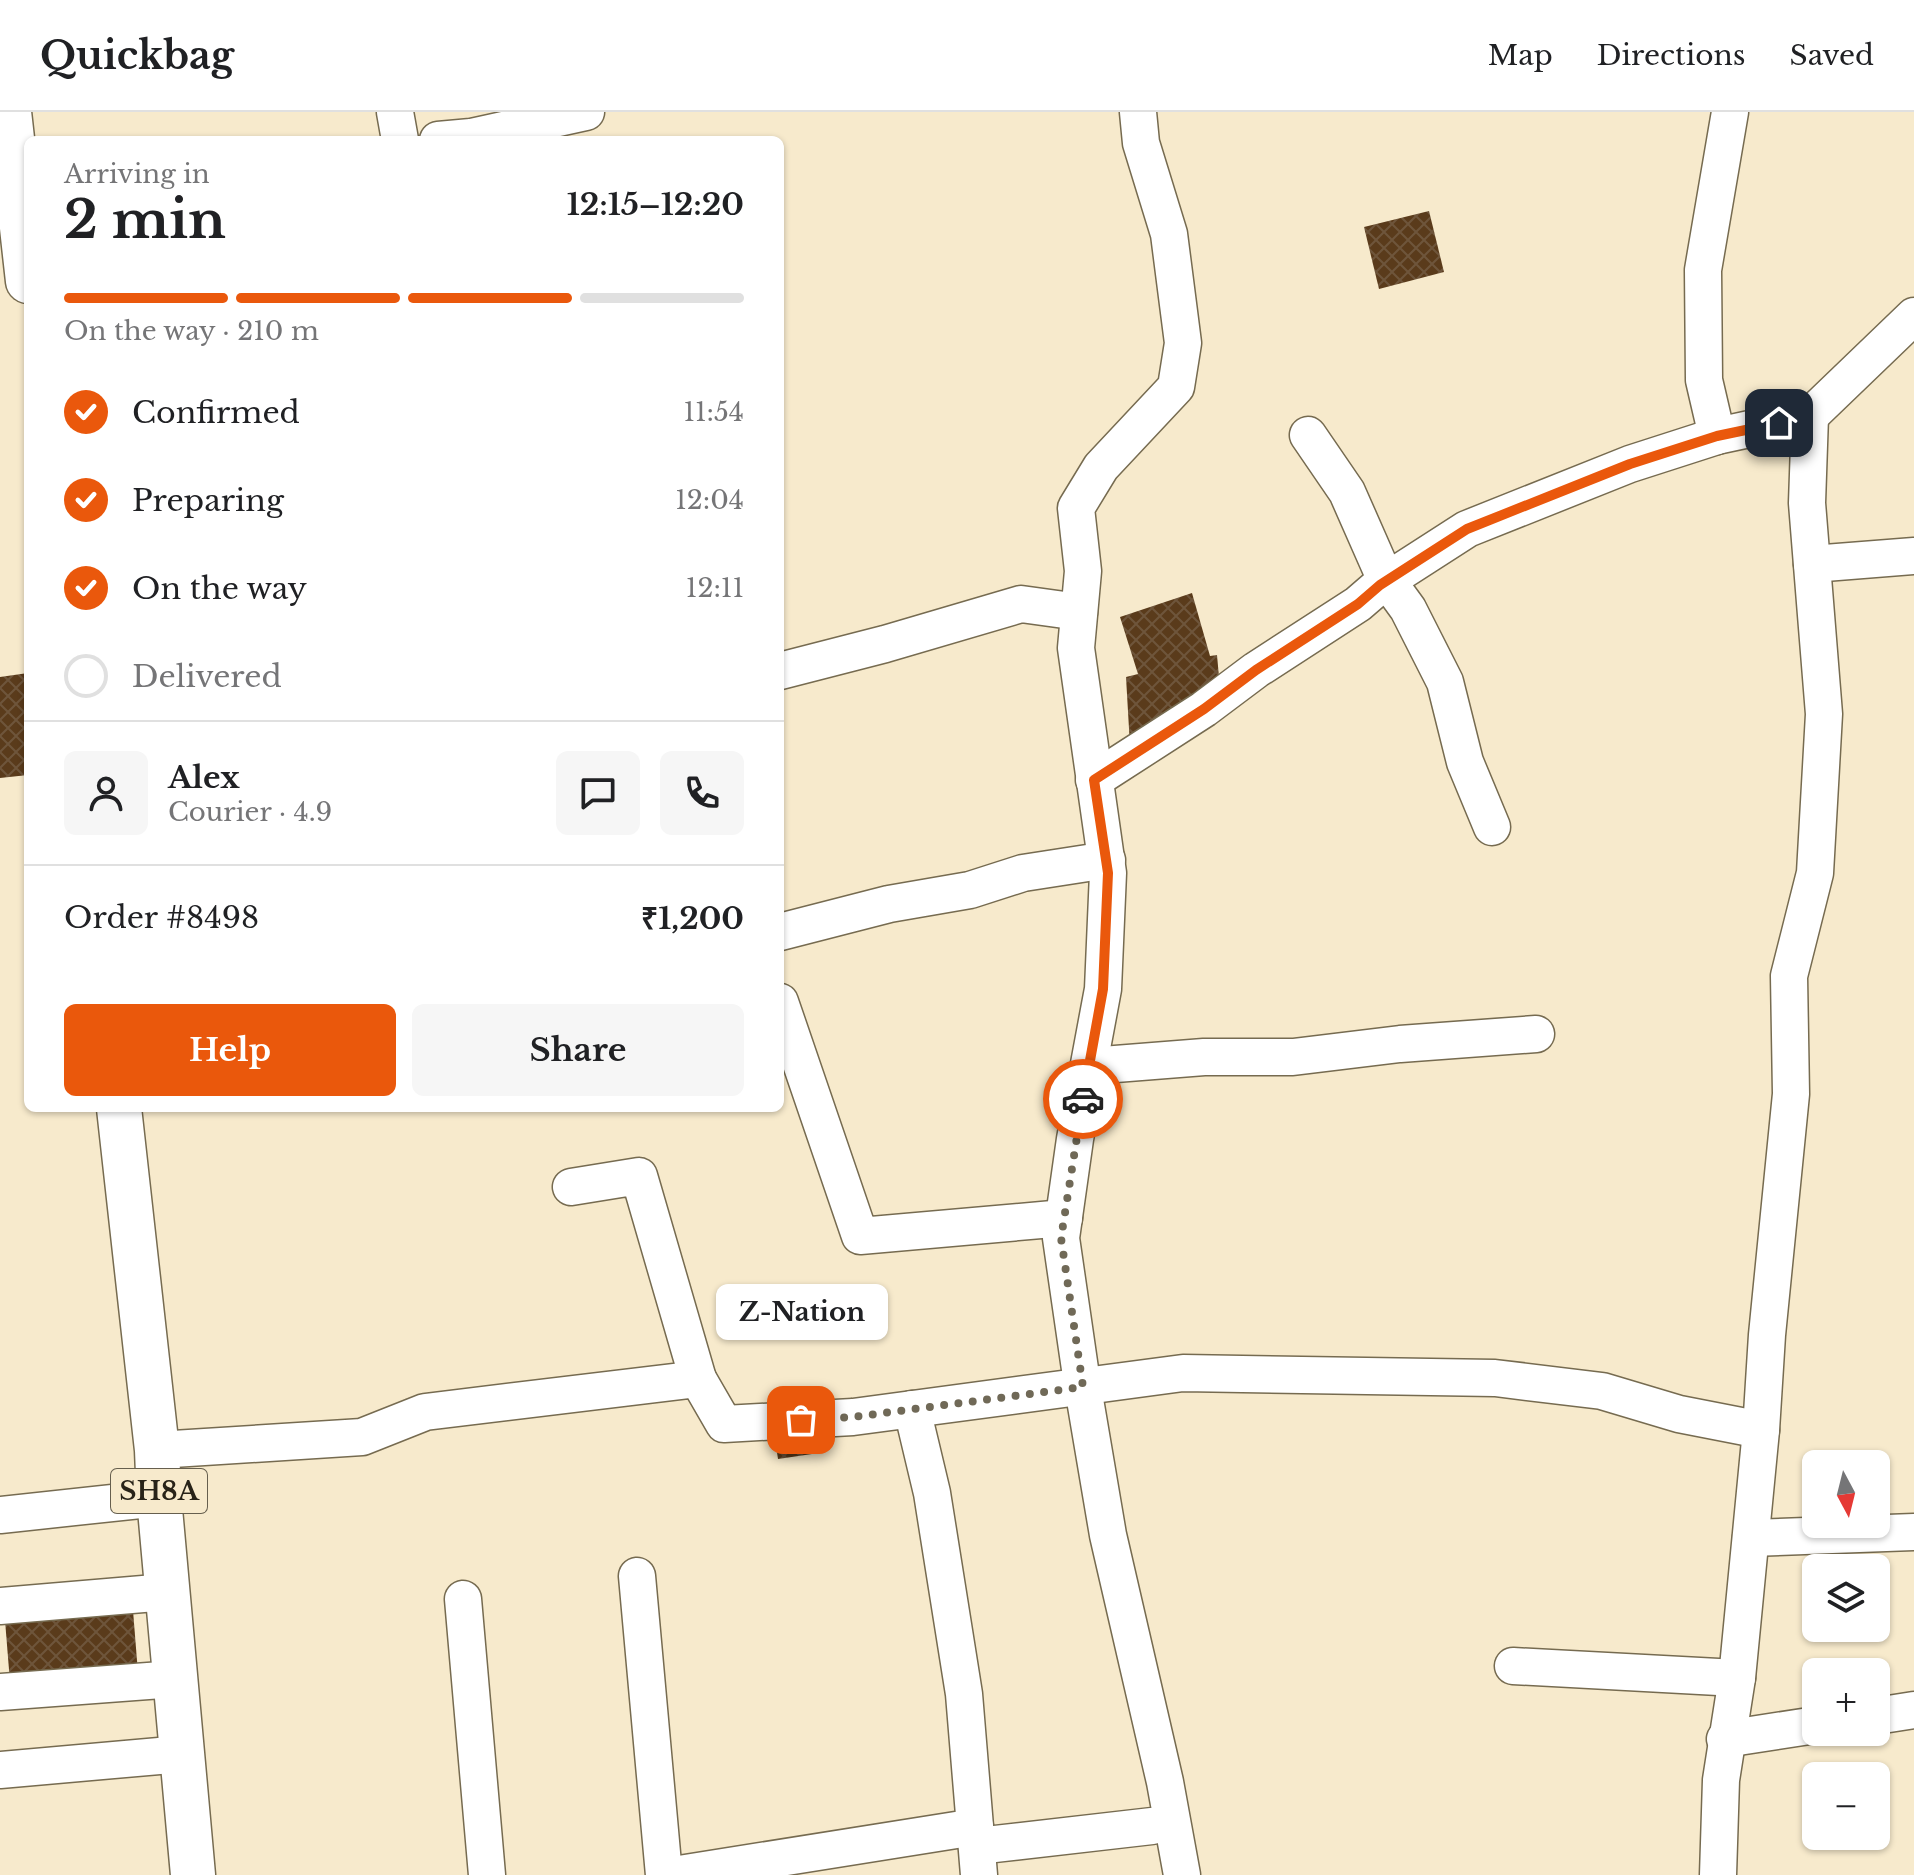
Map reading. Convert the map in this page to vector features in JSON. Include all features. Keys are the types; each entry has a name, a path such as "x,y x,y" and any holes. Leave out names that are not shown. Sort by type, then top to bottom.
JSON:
{"main road":[{"path":"6,114 24,251"},
{"name":"SH8A","path":"119,1112 157,1450 193,1875"}],"street":[{"path":"395,112 399,136"},
{"path":"495,136 586,112"},
{"path":"1138,112 1141,143 1169,234 1183,343 1176,387 1101,467 1076,508 1083,571 1076,648 1107,860 1103,989 1075,1139 1061,1238 1108,1535 1165,1782 1182,1875"},
{"path":"1717,436 1704,380 1703,270 1730,112"},
{"path":"1094,780 1204,709 1256,670 1467,529 1630,464 1717,436 1810,416 1912,324"},
{"path":"1718,1875 1721,1780 1725,1739 1737,1678 1791,1094 1789,976 1815,873 1824,714 1807,503 1810,416"},
{"path":"1308,435 1347,492 1388,580 1408,609 1445,682 1465,762 1492,827"},
{"path":"1812,564 1914,556"},
{"path":"784,670 1021,604 1079,612"},
{"path":"784,931 889,904 970,890 1023,873 1107,860"},
{"path":"784,1014 860,1236 1064,1218"},
{"path":"1090,1066 1204,1057 1293,1057 1400,1044 1536,1034"},
{"path":"571,1187 639,1176 698,1379 724,1424 853,1417 1183,1373 1495,1378 1602,1391 1679,1414 1761,1430"},
{"path":"157,1450 362,1437 425,1412 698,1379"},
{"path":"912,1409 932,1493 964,1694 977,1849"},
{"path":"0,1515 159,1498"},
{"path":"1751,1538 1914,1532"},
{"path":"637,1576 664,1875"},
{"path":"0,1606 167,1592"},
{"path":"463,1599 487,1875"},
{"path":"1513,1666 1737,1678"},
{"path":"0,1692 175,1679"},
{"path":"1890,1714 1914,1710"},
{"path":"1725,1739 1802,1727"},
{"path":"0,1770 182,1754"},
{"path":"673,1875 977,1849 1152,1826"}],"building":[{"path":"1429,211 1444,272 1379,289 1364,227"},
{"path":"1192,593 1210,656 1217,655 1220,688 1130,746 1126,677 1138,674 1120,617"},
{"path":"24,674 24,775 0,778 0,677"},
{"path":"810,1436 812,1454 778,1459 775,1439"},
{"path":"132,1598 138,1673 10,1682 4,1608"}],"way so far":[{"path":"801,1420 853,1417 1083,1387 1061,1238 1083,1099"}],"place":[{"name":"Z-Nation","path":"801,1420"}],"route":[{"path":"1083,1099 1103,989 1108,873 1094,780 1204,709 1256,670 1358,604 1380,585 1467,529 1630,464 1717,436 1779,423"}]}
